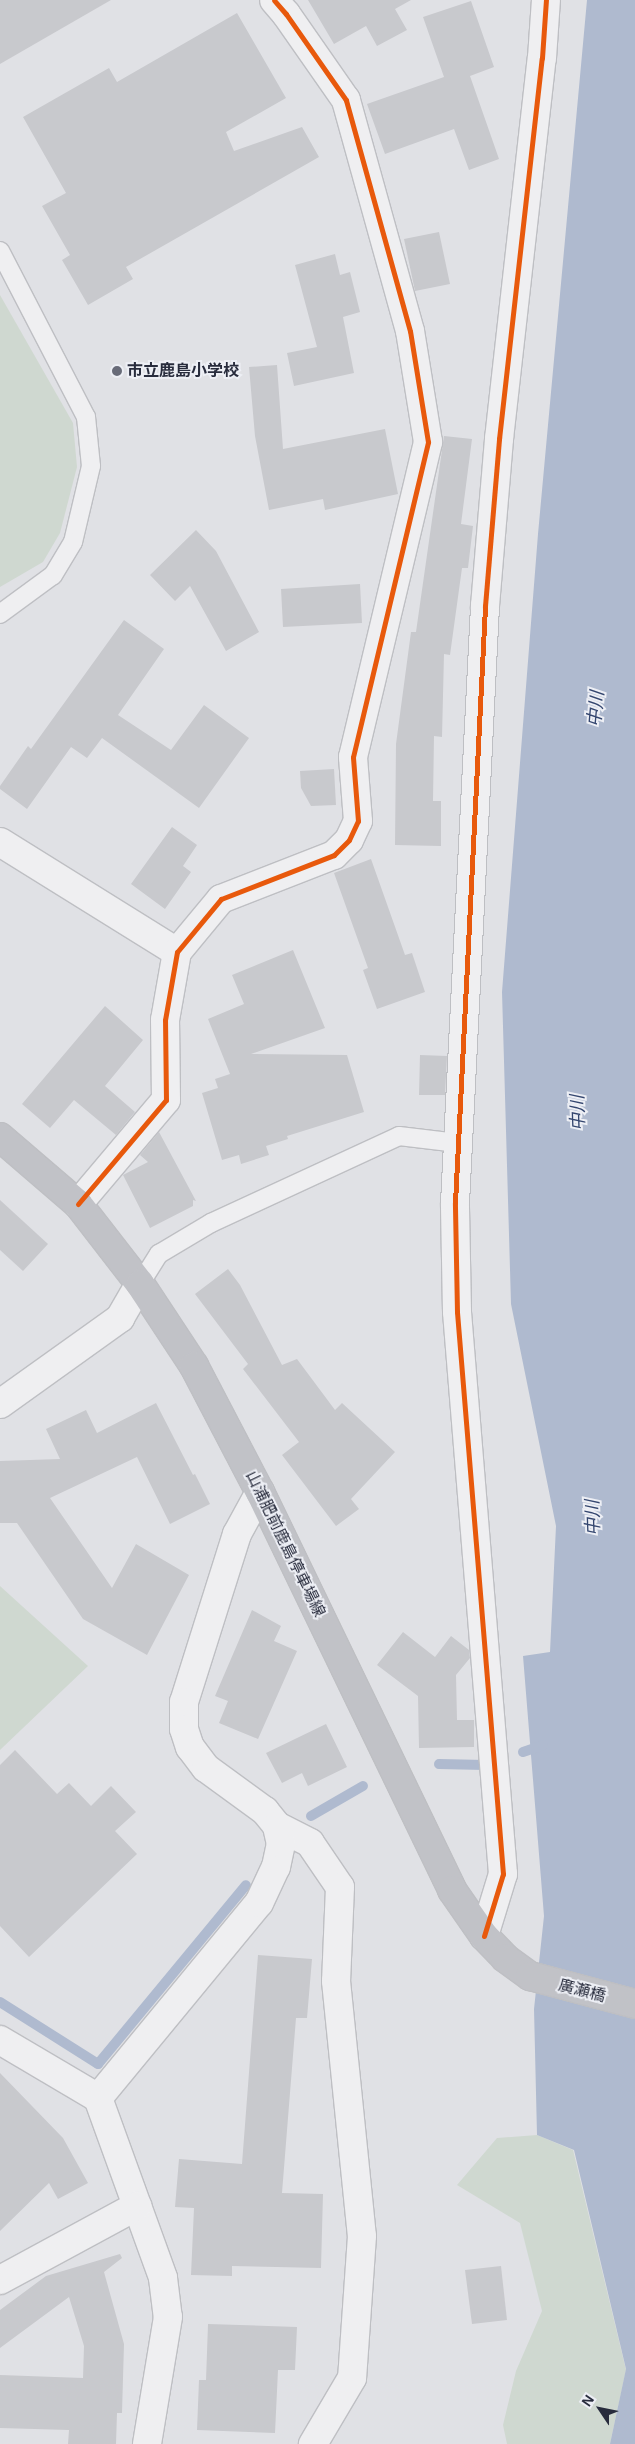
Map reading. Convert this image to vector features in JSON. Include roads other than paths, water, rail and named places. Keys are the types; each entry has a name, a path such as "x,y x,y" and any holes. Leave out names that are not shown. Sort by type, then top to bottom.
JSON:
{"main road":[{"name":"山浦肥前鹿島停車場線","path":"0,1137 78,1204 140,1284 194,1366 260,1492 452,1890 484,1936 505,1958 530,1976"},
{"name":"廣瀬橋","path":"530,1976 635,2004"}],"street":[{"path":"78,1204 166,1100 165,1020 177,952 221,899 334,855 350,840 358,821 353,757 428,442 410,331 346,100 286,14 274,0"},
{"path":"484,1936 503,1874 457,1312 455,1203 485,606 500,430 541,67 546,0"},
{"path":"0,842 177,952"},
{"path":"0,1404 120,1318 140,1284"},
{"path":"260,1492 238,1534 184,1702 184,1729 190,1747 206,1768 265,1811 277,1826 310,1843 340,1888 336,1981 362,2236 352,2378 313,2444"},
{"path":"98,2098 259,1903 276,1867 281,1844 277,1826"},
{"path":"0,2040 98,2098 163,2278 168,2317 147,2444"},
{"path":"0,2280 137,2206"}],"lane":[{"path":"0,251 86,417 91,466 73,542 53,575 0,614"},
{"path":"140,1284 159,1254 211,1223 399,1136 458,1143"}],"water":[{"name":"中川","path":"587,0 635,0 635,2444 610,2444 626,2369 574,2150 537,2135 534,2009 544,1916 523,1656 550,1652 556,1526 511,1304 502,992 538,534"}],"waterway":[{"path":"523,1752 543,1745"},
{"path":"439,1764 485,1765"},
{"path":"311,1816 363,1786"},
{"path":"0,2002 98,2064 246,1885"}],"place":[{"name":"市立鹿島小学校","path":"117,371"}]}
